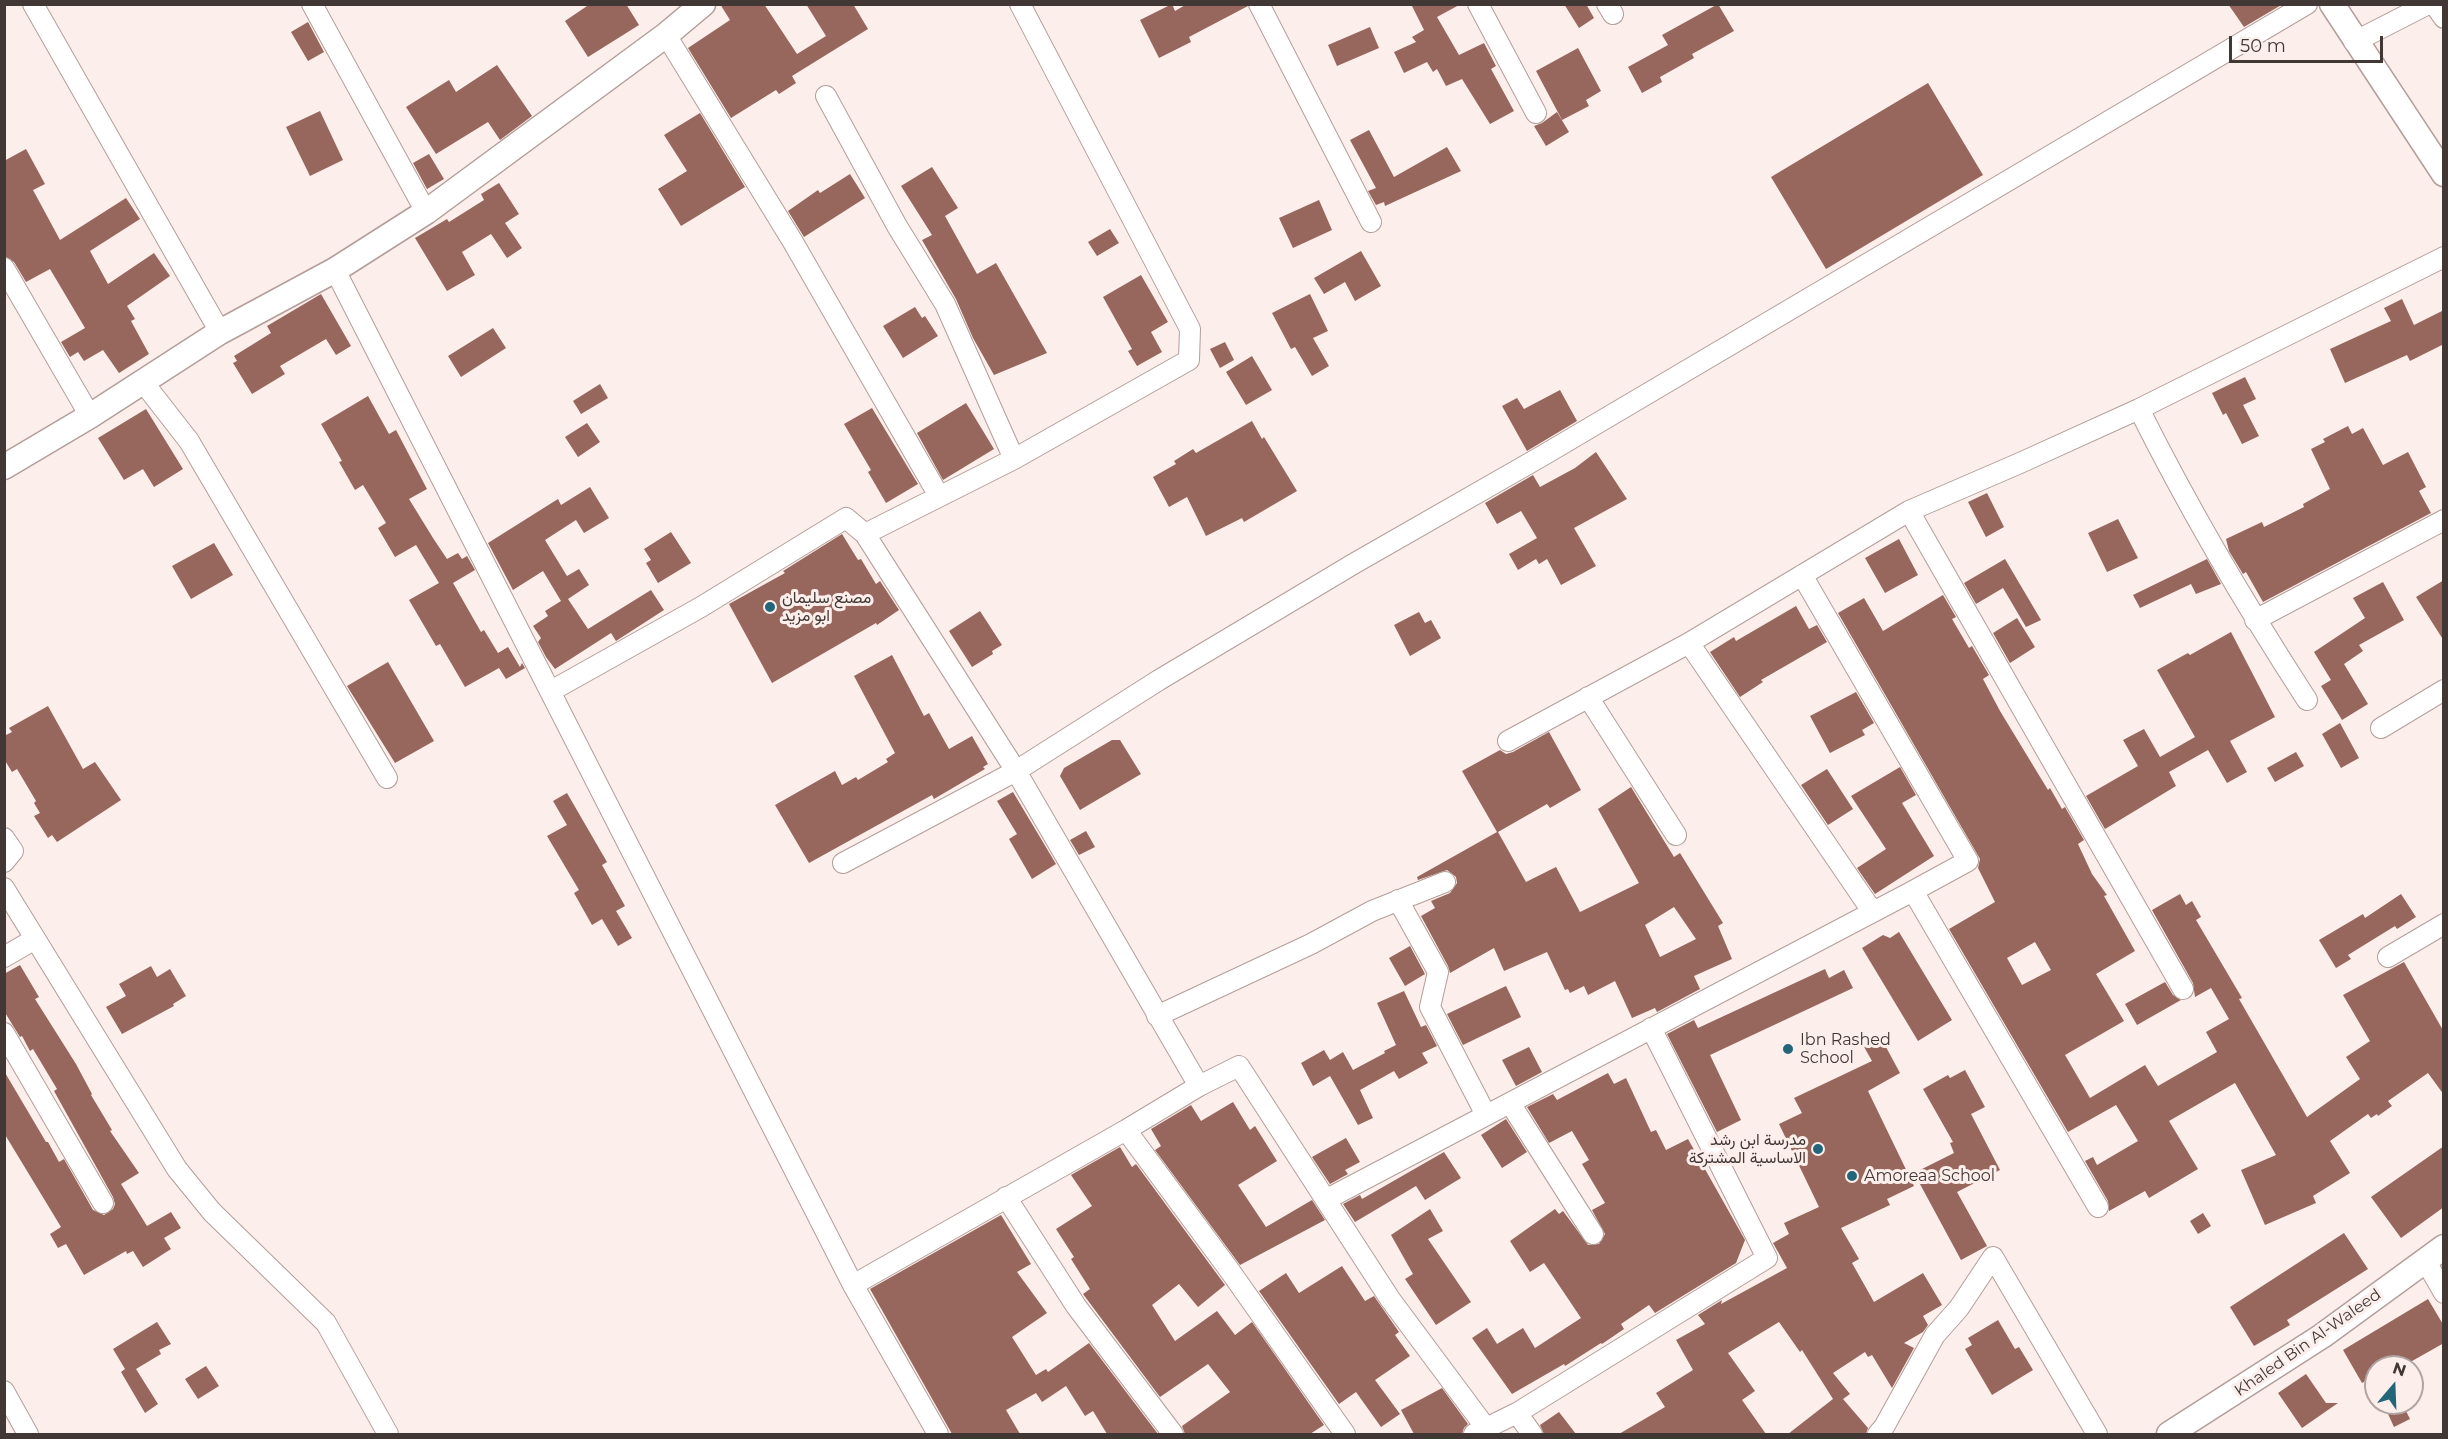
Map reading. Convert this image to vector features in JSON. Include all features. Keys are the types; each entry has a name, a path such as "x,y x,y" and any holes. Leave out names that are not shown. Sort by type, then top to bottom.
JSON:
{"street":[{"path":"33,4 220,332"},
{"path":"312,4 426,212"},
{"path":"4,467 90,416 220,332 335,270 426,212 666,35 703,4"},
{"path":"865,534 1014,459 1188,360 1190,329 1020,4"},
{"path":"1259,4 1371,222"},
{"path":"1478,4 1536,113"},
{"path":"843,863 1016,771 1159,680 1355,563 1563,444 2307,4"},
{"path":"2331,4 2354,42 2444,174"},
{"path":"2354,42 2428,4"},
{"path":"2434,4 2444,18"},
{"path":"666,35 793,242 939,496"},
{"path":"826,96 897,226 945,304 1014,459"},
{"path":"1508,741 1689,643 1909,511 2139,409 2444,257"},
{"path":"4,268 90,416"},
{"path":"335,270 853,1286 938,1434"},
{"path":"143,382 189,441 387,778"},
{"path":"2139,409 2163,458 2255,620 2307,700"},
{"path":"1909,511 2183,989"},
{"path":"551,691 702,607 846,518 865,534 1016,771 1198,1086"},
{"path":"2255,620 2444,520"},
{"path":"1327,1200 1968,861 1802,575"},
{"path":"1689,643 1872,911"},
{"path":"2381,728 2444,690"},
{"path":"1588,697 1676,835"},
{"path":"4,838 13,851 4,862"},
{"path":"1157,1016 1311,944 1372,910 1445,882"},
{"path":"4,888 177,1169 212,1212 326,1323 388,1434"},
{"path":"1913,891 2098,1208"},
{"path":"1398,900 1438,972 1430,1006 1486,1115"},
{"path":"2388,957 2444,924"},
{"path":"4,957 35,939"},
{"path":"853,1286 1126,1130 1198,1086 1239,1066 1390,1299 1480,1431 1517,1413 1767,1258 1652,1028"},
{"path":"4,1033 103,1203"},
{"path":"1510,1103 1593,1234"},
{"path":"1126,1130 1230,1271 1345,1434"},
{"path":"1006,1197 1076,1306 1173,1434"},
{"path":"2434,1254 2444,1293"},
{"name":"Khaled Bin Al-Waleed","path":"2169,1434 2322,1336 2434,1254"},
{"path":"1878,1434 1935,1335 1959,1308 1992,1257 2097,1434"},
{"path":"4,1391 28,1434"},
{"path":"1517,1413 1532,1434"}],"building":[{"path":"590,4 626,4 639,25 588,57 565,21"},
{"path":"720,4 764,4 797,54 826,36 806,4 853,4 868,29 792,76 796,83 779,94 776,90 731,118 688,48 730,20"},
{"path":"1172,4 1175,11 1187,4 1247,4 1248,6 1189,37 1191,42 1159,58 1140,20"},
{"path":"1411,4 1461,4 1437,17 1459,55 1484,43 1496,66 1491,69 1514,111 1490,124 1462,79 1446,86 1437,69 1433,72 1427,62 1404,73 1394,52 1416,42 1412,37 1424,30"},
{"path":"1564,4 1586,4 1594,18 1579,28"},
{"path":"1718,4 1734,31 1692,54 1694,58 1660,77 1662,82 1642,93 1628,67 1668,45 1662,35"},
{"path":"2228,4 2283,4 2244,27"},
{"path":"308,22 324,52 308,61 291,32"},
{"path":"1370,27 1379,48 1337,66 1328,45"},
{"path":"1578,48 1601,91 1586,100 1589,106 1562,120 1536,71"},
{"path":"497,65 532,116 500,140 488,122 436,154 406,107 449,80 456,92"},
{"path":"1928,83 1983,175 1826,269 1771,177"},
{"path":"320,111 343,160 310,176 286,127"},
{"path":"1557,112 1569,132 1546,146 1534,126"},
{"path":"700,113 745,187 681,226 658,189 687,171 664,135"},
{"path":"1369,130 1394,177 1447,147 1461,171 1385,206 1384,202 1376,205 1368,191 1376,188 1350,140"},
{"path":"26,149 45,184 33,190 60,240 126,198 140,219 90,251 108,284 154,253 170,276 127,306 135,319 131,321 149,354 119,373 103,350 84,361 78,352 70,357 61,342 85,328 50,269 26,282 14,262 4,256 4,161"},
{"path":"429,154 444,179 427,189 413,163"},
{"path":"932,167 958,208 945,216 977,274 996,263 1047,353 994,375 973,338 956,299 922,240 932,235 901,186"},
{"path":"850,174 865,198 804,237 788,211 818,190 820,193"},
{"path":"499,183 519,214 505,223 522,248 507,258 491,234 462,252 475,275 447,291 415,238 447,219 449,222 484,200 481,194"},
{"path":"1319,200 1332,230 1293,248 1279,218"},
{"path":"1110,229 1119,243 1097,256 1088,242"},
{"path":"1361,251 1381,286 1355,301 1345,282 1324,294 1314,278"},
{"path":"1141,275 1168,322 1151,332 1162,352 1137,366 1128,351 1132,349 1103,297"},
{"path":"321,294 351,346 336,355 326,339 280,366 285,374 252,394 233,363 237,361 234,356 271,333 267,326"},
{"path":"1310,294 1328,331 1313,338 1329,366 1312,376 1295,347 1291,349 1272,313"},
{"path":"2402,299 2414,325 2444,310 2444,344 2410,361 2407,355 2345,383 2330,349 2391,321 2384,308"},
{"path":"915,307 922,318 925,316 938,336 903,358 883,326"},
{"path":"493,328 506,348 461,377 448,356"},
{"path":"1225,342 1234,360 1220,368 1210,349"},
{"path":"1252,356 1272,390 1246,405 1226,372"},
{"path":"2245,377 2256,399 2243,405 2259,436 2242,444 2226,413 2223,415 2212,393"},
{"path":"600,384 608,398 581,414 573,401"},
{"path":"1560,390 1577,421 1527,451 1502,406 1517,398 1524,409"},
{"path":"368,396 389,434 396,430 427,489 409,499 447,559 458,553 462,559 467,556 475,570 453,583 481,632 484,630 498,653 508,647 520,667 522,663 525,668 506,679 499,668 465,687 440,644 436,646 409,600 439,583 416,545 395,557 378,528 386,523 363,485 355,490 339,462 342,461 321,424"},
{"path":"966,403 994,449 943,480 917,433"},
{"path":"872,408 918,484 886,503 868,472 871,470 844,424"},
{"path":"146,409 183,469 154,487 143,469 124,480 98,438"},
{"path":"1252,421 1297,491 1244,522 1242,518 1206,536 1187,497 1169,507 1153,477 1176,464 1174,461 1193,449 1196,453"},
{"path":"587,423 600,442 578,457 565,437"},
{"path":"2348,426 2352,434 2363,428 2383,465 2408,452 2426,487 2419,491 2431,513 2263,602 2246,572 2243,574 2229,551 2226,539 2262,522 2264,527 2304,507 2303,504 2330,489 2311,449 2325,442 2323,439"},
{"path":"1596,452 1627,499 1574,528 1596,566 1561,585 1547,559 1539,564 1536,559 1518,570 1509,554 1537,538 1521,511 1497,524 1485,503 1533,475 1540,487 1575,468"},
{"path":"590,487 609,518 584,533 576,520 545,540 567,576 579,569 589,585 568,599 588,629 651,590 664,610 616,641 611,633 555,669 538,642 541,638 533,626 548,616 545,611 561,601 543,571 513,590 488,543 558,499 561,505"},
{"path":"1987,493 2004,527 1986,537 1968,502"},
{"path":"2118,519 2138,558 2107,572 2088,533"},
{"path":"671,532 691,563 658,583 646,563 651,560 644,549"},
{"path":"842,534 876,584 880,581 899,610 877,625 876,623 772,683 729,604 785,573 783,571"},
{"path":"1899,539 1918,575 1885,593 1865,558"},
{"path":"214,543 233,575 191,599 172,566"},
{"path":"2005,559 2041,620 2026,627 2003,588 1976,604 1964,583"},
{"path":"2207,559 2221,584 2196,594 2191,584 2140,608 2133,595"},
{"path":"2444,580 2444,641 2416,597"},
{"path":"2383,582 2404,620 2359,645 2363,651 2344,664 2368,704 2342,720 2321,686 2331,680 2314,652 2365,618 2353,598"},
{"path":"1943,595 1956,617 1952,619 1969,648 1972,646 1989,675 1983,679 2000,711 2048,790 2050,788 2062,809 2065,807 2084,840 2078,844 2135,951 2096,974 2124,1021 2065,1055 2090,1098 2145,1065 2158,1086 2217,1052 2206,1032 2229,1019 2211,988 2195,997 2193,983 2152,910 2180,894 2186,905 2192,901 2201,917 2196,920 2307,1117 2360,1079 2346,1057 2370,1041 2343,995 2404,962 2444,1032 2444,1095 2428,1073 2388,1101 2392,1106 2378,1116 2377,1114 2371,1118 2368,1114 2330,1141 2350,1173 2313,1196 2316,1203 2265,1225 2241,1170 2276,1155 2235,1083 2169,1121 2198,1169 2149,1198 2145,1191 2109,1211 2108,1201 2085,1161 2093,1157 2097,1165 2138,1141 2116,1105 2068,1132 1949,929 1995,902 1978,868 1980,859 1838,613 1864,598 1883,631","holes":["2035,942 2051,970 2022,985 2007,958"]},
{"path":"1796,606 1809,629 1817,625 1827,642 1761,680 1763,682 1740,697 1710,652 1734,637 1736,641"},
{"path":"980,611 1002,645 992,651 993,654 972,667 949,631"},
{"path":"1419,612 1425,623 1431,620 1441,638 1410,656 1394,625"},
{"path":"2017,618 2035,647 2010,663 1993,633"},
{"path":"2231,632 2275,717 2230,741 2247,772 2227,783 2208,750 2169,772 2176,786 2105,829 2086,796 2138,766 2123,740 2144,729 2160,757 2195,737 2157,670"},
{"path":"892,655 924,716 929,713 949,749 972,736 988,764 983,767 985,769 934,799 932,795 809,863 775,805 835,771 842,785 856,777 858,780 888,762 886,759 895,753 854,676"},
{"path":"388,662 434,741 395,763 347,686"},
{"path":"1856,692 1874,723 1862,730 1865,735 1830,753 1810,716"},
{"path":"48,706 83,769 95,762 121,800 57,842 52,835 48,838 34,816 40,813 34,803 36,801 17,769 12,772 4,759 4,736 12,732 9,728"},
{"path":"2340,723 2359,758 2341,768 2322,734"},
{"path":"1549,732 1581,790 1550,808 1547,804 1498,832 1526,882 1556,867 1580,912 1639,883 1598,809 1631,787 1674,857 1680,853 1723,923 1718,926 1732,959 1694,976 1700,989 1657,1012 1655,1008 1632,1018 1615,981 1588,995 1584,986 1570,993 1568,989 1565,990 1547,952 1504,971 1494,948 1450,973 1421,916 1435,908 1431,901 1450,893 1457,883 1456,877 1447,870 1418,880 1417,877 1497,832 1462,771 1500,750 1506,754","holes":["1674,907 1696,939 1660,957 1645,925"]},
{"path":"1112,740 1120,740 1141,774 1080,810 1060,776 1064,768"},
{"path":"2296,752 2304,766 2275,782 2267,768"},
{"path":"1900,767 1916,795 1902,803 1934,856 1875,894 1857,868 1886,849 1851,796"},
{"path":"1827,769 1853,809 1828,825 1801,785"},
{"path":"1013,792 1056,864 1032,879 1009,839 1017,834 997,801"},
{"path":"567,793 607,862 602,865 625,906 616,911 632,938 618,946 602,919 592,925 574,893 579,890 547,836 567,825 553,801"},
{"path":"1086,831 1095,847 1079,855 1070,840"},
{"path":"2401,894 2416,917 2397,929 2395,926 2348,955 2351,959 2336,968 2319,940 2363,914 2365,918"},
{"path":"1899,932 1952,1020 1918,1041 1862,948 1883,935 1890,938"},
{"path":"1410,946 1425,974 1405,986 1389,958"},
{"path":"20,965 39,997 35,999 76,1064 112,1130 110,1131 139,1173 121,1184 147,1226 171,1212 181,1228 164,1238 171,1249 143,1267 133,1251 127,1254 126,1251 84,1275 66,1244 58,1248 50,1234 61,1227 4,1133 4,1071 59,1162 64,1159 93,1210 104,1215 113,1209 115,1204 113,1197 54,1091 57,1089 33,1049 30,1051 4,1011 4,974"},
{"path":"151,966 157,977 170,969 186,996 173,1004 174,1006 122,1034 106,1007 126,996 119,984"},
{"path":"1825,969 1829,978 1844,970 1853,988 1710,1055 1741,1120 1717,1132 1667,1034 1694,1020 1698,1028"},
{"path":"2165,982 2173,995 2181,1000 2137,1025 2125,1004"},
{"path":"1506,986 1521,1017 1463,1045 1447,1014"},
{"path":"1404,991 1421,1027 1426,1025 1437,1046 1422,1053 1428,1063 1399,1079 1394,1071 1360,1090 1373,1118 1358,1125 1330,1076 1313,1086 1301,1063 1324,1050 1330,1060 1343,1052 1353,1070 1385,1053 1384,1051 1396,1045 1377,1003"},
{"path":"1880,1036 1900,1073 1868,1091 1914,1186 1887,1199 1890,1205 1841,1228 1859,1259 1852,1263 1874,1302 1923,1273 1942,1305 1923,1316 1928,1325 1923,1332 1904,1343 1914,1348 1892,1388 1872,1355 1868,1357 1865,1352 1833,1373 1850,1394 1843,1399 1868,1428 1866,1434 1788,1434 1833,1399 1802,1350 1800,1352 1779,1322 1728,1353 1755,1391 1742,1400 1766,1434 1619,1434 1665,1407 1656,1393 1693,1370 1676,1340 1705,1324 1698,1315 1722,1300 1721,1304 1787,1268 1773,1243 1789,1234 1784,1223 1819,1207 1779,1124 1802,1113 1794,1098 1872,1061 1863,1045"},
{"path":"1529,1047 1542,1072 1516,1086 1502,1060"},
{"path":"1965,1070 1985,1107 1971,1114 2000,1170 1957,1192 1987,1246 1961,1260 1914,1173 1954,1153 1950,1143 1953,1142 1923,1089 1948,1075 1950,1078"},
{"path":"1608,1073 1614,1084 1626,1078 1651,1132 1656,1130 1666,1150 1688,1139 1745,1240 1736,1263 1655,1313 1649,1305 1621,1324 1624,1329 1602,1344 1512,1394 1472,1338 1487,1328 1497,1344 1523,1328 1535,1348 1581,1318 1544,1263 1530,1272 1510,1241 1555,1209 1559,1214 1563,1211 1588,1245 1599,1244 1605,1234 1592,1210 1605,1203 1582,1164 1589,1160 1572,1131 1549,1143 1527,1107 1553,1094 1557,1100"},
{"path":"1233,1102 1250,1130 1255,1126 1277,1161 1238,1185 1266,1227 1312,1200 1325,1220 1240,1265 1155,1150 1161,1146 1151,1129 1191,1105 1201,1121"},
{"path":"1506,1119 1527,1152 1502,1168 1481,1135"},
{"path":"1346,1138 1360,1162 1345,1170 1348,1174 1330,1184 1312,1157"},
{"path":"2444,1146 2444,1207 2401,1238 2371,1197"},
{"path":"1120,1147 1132,1167 1136,1164 1225,1285 1198,1307 1179,1284 1152,1305 1175,1341 1217,1311 1235,1335 1252,1322 1324,1425 1310,1434 1185,1434 1182,1426 1230,1392 1208,1364 1160,1397 1083,1294 1090,1289 1071,1259 1074,1257 1056,1229 1092,1206 1071,1175"},
{"path":"1444,1152 1461,1178 1425,1200 1416,1186 1355,1222 1343,1204 1360,1195 1362,1199"},
{"path":"1430,1209 1443,1231 1428,1239 1471,1302 1436,1325 1405,1279 1413,1274 1391,1235"},
{"path":"2203,1213 2211,1226 2198,1234 2190,1221"},
{"path":"1001,1215 1031,1264 1017,1272 1047,1313 1012,1337 1036,1375 1046,1369 1048,1372 1089,1343 1158,1434 1107,1434 1093,1411 1085,1416 1066,1386 1042,1402 1036,1393 1006,1410 1020,1434 952,1434 870,1289"},
{"path":"2344,1233 2368,1269 2287,1320 2290,1325 2254,1346 2230,1307"},
{"path":"1342,1266 1365,1301 1374,1296 1399,1332 1395,1335 1410,1356 1375,1380 1400,1414 1381,1427 1356,1392 1339,1404 1259,1291 1286,1273 1299,1293"},
{"path":"2428,1299 2444,1326 2444,1343 2423,1355 2364,1355 2364,1382 2362,1383 2343,1350"},
{"path":"1998,1320 2015,1349 2019,1347 2033,1370 1992,1395 1965,1349 1972,1345 1968,1338"},
{"path":"157,1322 171,1344 159,1350 161,1354 136,1369 158,1404 145,1413 121,1372 125,1369 113,1349"},
{"path":"206,1366 219,1386 198,1399 185,1379"},
{"path":"2306,1374 2326,1403 2338,1403 2302,1428 2278,1393"},
{"path":"1442,1388 1468,1424 1462,1434 1414,1434 1401,1410"},
{"path":"1559,1412 1576,1434 1544,1434 1540,1425"},
{"path":"2388,1415 2408,1415 2410,1419 2394,1427"}],"place":[{"name":"مصنع سليمان ابو مزيد","path":"770,607"},
{"name":"Ibn Rashed School","path":"1788,1049"},
{"name":"مدرسة ابن رشد الاساسية المشتركة","path":"1818,1149"},
{"name":"Amoreaa School","path":"1852,1176"}]}
